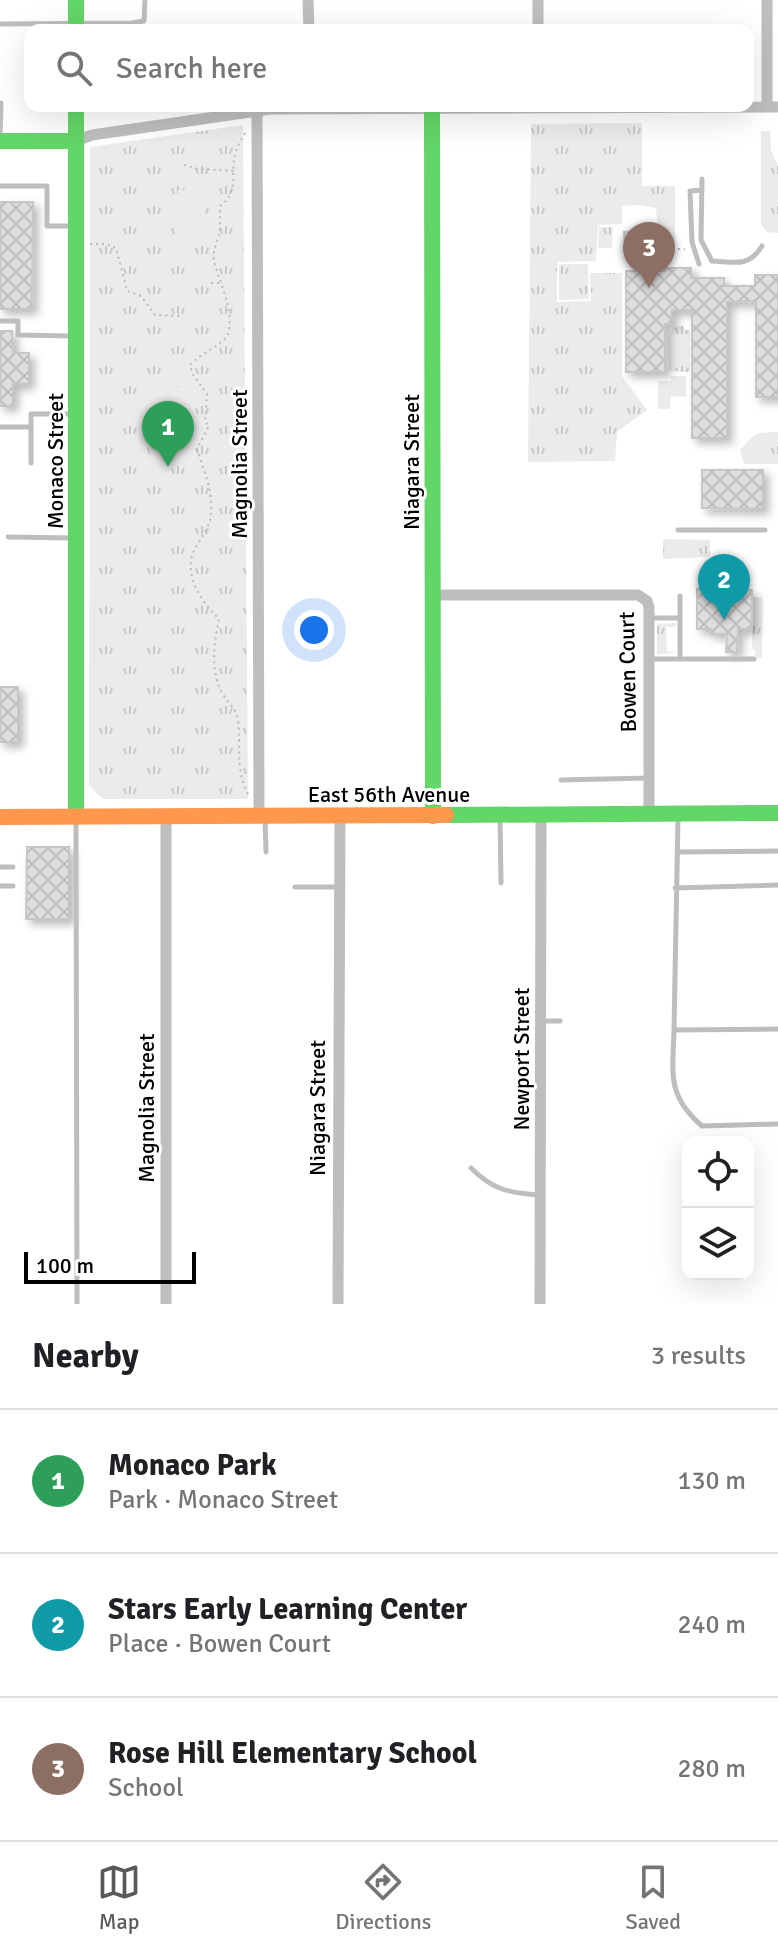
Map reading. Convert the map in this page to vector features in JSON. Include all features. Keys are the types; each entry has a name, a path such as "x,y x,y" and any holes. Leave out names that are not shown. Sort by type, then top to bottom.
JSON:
{"street":[{"path":"76,0 76,24"},
{"path":"308,0 309,24"},
{"path":"538,0 538,24"},
{"path":"767,0 772,107"},
{"name":"Monaco Street","path":"76,112 76,816"},
{"path":"0,141 76,141 92,135 220,112"},
{"name":"Magnolia Street","path":"257,112 262,817"},
{"name":"Niagara Street","path":"432,112 433,816"},
{"name":"Bowen Court","path":"433,595 638,595 648,602 649,814"},
{"name":"East 56th Avenue","path":"0,817 778,813"},
{"name":"Newport Street","path":"540,1304 541,815"},
{"name":"Niagara Street","path":"338,1304 340,816"},
{"name":"Magnolia Street","path":"166,817 166,1304"}],"lane":[{"path":"113,24 144,21 145,0"},
{"path":"0,24 24,25"},
{"path":"0,141 1,103"},
{"path":"702,179 701,240 712,261 742,263 754,258 762,246"},
{"path":"0,186 47,186 47,226 77,235"},
{"path":"699,264 694,249 690,191 702,190"},
{"path":"0,321 18,321 18,335 77,336"},
{"path":"31,463 31,414 77,414"},
{"path":"0,427 31,427"},
{"path":"678,530 765,530"},
{"path":"8,537 78,539"},
{"path":"680,596 680,658"},
{"path":"649,618 680,618"},
{"path":"649,659 754,659"},
{"path":"561,780 649,778"},
{"path":"678,813 673,1084 683,1110 702,1126 778,1124"},
{"path":"500,815 501,883"},
{"path":"76,816 77,1304"},
{"path":"262,817 266,852"},
{"path":"678,852 778,851"},
{"path":"0,867 13,867"},
{"path":"675,888 778,885"},
{"path":"0,886 13,886"},
{"path":"295,887 340,887"},
{"path":"541,1021 560,1021"},
{"path":"674,1030 778,1029"},
{"path":"471,1168 488,1185 519,1194 540,1195"}],"path":[{"path":"246,131 235,153 233,190 220,206 220,232 214,258 227,295 229,333 190,365 207,394 204,415 209,426 197,449 210,482 211,517 192,556 194,585 203,602 219,619 214,654 216,675 222,694 233,705 238,719 240,779 262,817"},
{"path":"184,165 235,171"},
{"path":"77,235 116,248 127,291 141,296 155,315 182,316"},
{"path":"627,245 630,263 644,249 694,249"},
{"path":"211,283 222,283"}],"green space":[{"path":"642,123 642,186 675,186 675,244 659,244 656,208 622,206 622,224 598,225 596,261 557,262 557,302 591,301 590,273 622,273 622,376 647,410 617,432 615,461 528,462 531,124"},
{"path":"243,125 248,799 103,799 89,786 90,147"},
{"path":"761,131 770,131 771,150 778,166 778,233 767,232 761,225"},
{"path":"178,190 204,191 202,243 176,242"},
{"path":"599,227 613,227 612,248 598,248"},
{"path":"559,264 588,264 589,299 559,300"},
{"path":"674,326 684,326 685,330 690,330 690,372 669,371 668,337"},
{"path":"671,376 686,376 686,397 671,396 670,409 658,409 658,381 671,381"},
{"path":"189,386 193,458 150,460 146,389"},
{"path":"778,432 778,464 744,464 740,450 749,440 760,433"},
{"path":"663,539 710,540 710,557 663,559"},
{"path":"752,593 755,597 763,597 762,658 755,658 752,648"},
{"path":"676,623 676,627 666,627 667,651 677,653 657,654 657,624"}],"building":[{"path":"0,202 33,202 32,309 0,309"},
{"path":"657,230 657,244 625,245 624,232"},
{"path":"665,268 691,268 691,278 724,278 724,286 755,286 755,275 778,275 778,397 756,397 756,301 727,302 727,438 692,438 692,310 672,310 672,324 665,324 665,372 626,372 626,271 665,271"},
{"path":"0,331 12,331 13,353 29,353 29,384 13,384 13,406 0,406"},
{"path":"702,470 763,470 763,509 702,508"},
{"path":"702,573 733,573 737,590 752,590 752,629 738,629 737,652 726,652 727,634 711,634 711,629 697,629 697,589 705,590"},
{"path":"0,687 18,687 18,742 0,742"},
{"path":"27,847 69,847 69,919 26,919"}],"traffic: fast":[{"path":"76,0 76,24"},
{"path":"76,112 76,816"},
{"path":"432,112 433,816"},
{"path":"0,141 76,141"},
{"path":"446,815 778,813"}],"traffic: slow":[{"path":"0,817 446,815"}],"place":[{"name":"Rose Hill Elementary School","path":"649,288"},
{"name":"Monaco Park","path":"168,467"},
{"name":"Stars Early Learning Center","path":"724,620"}]}
